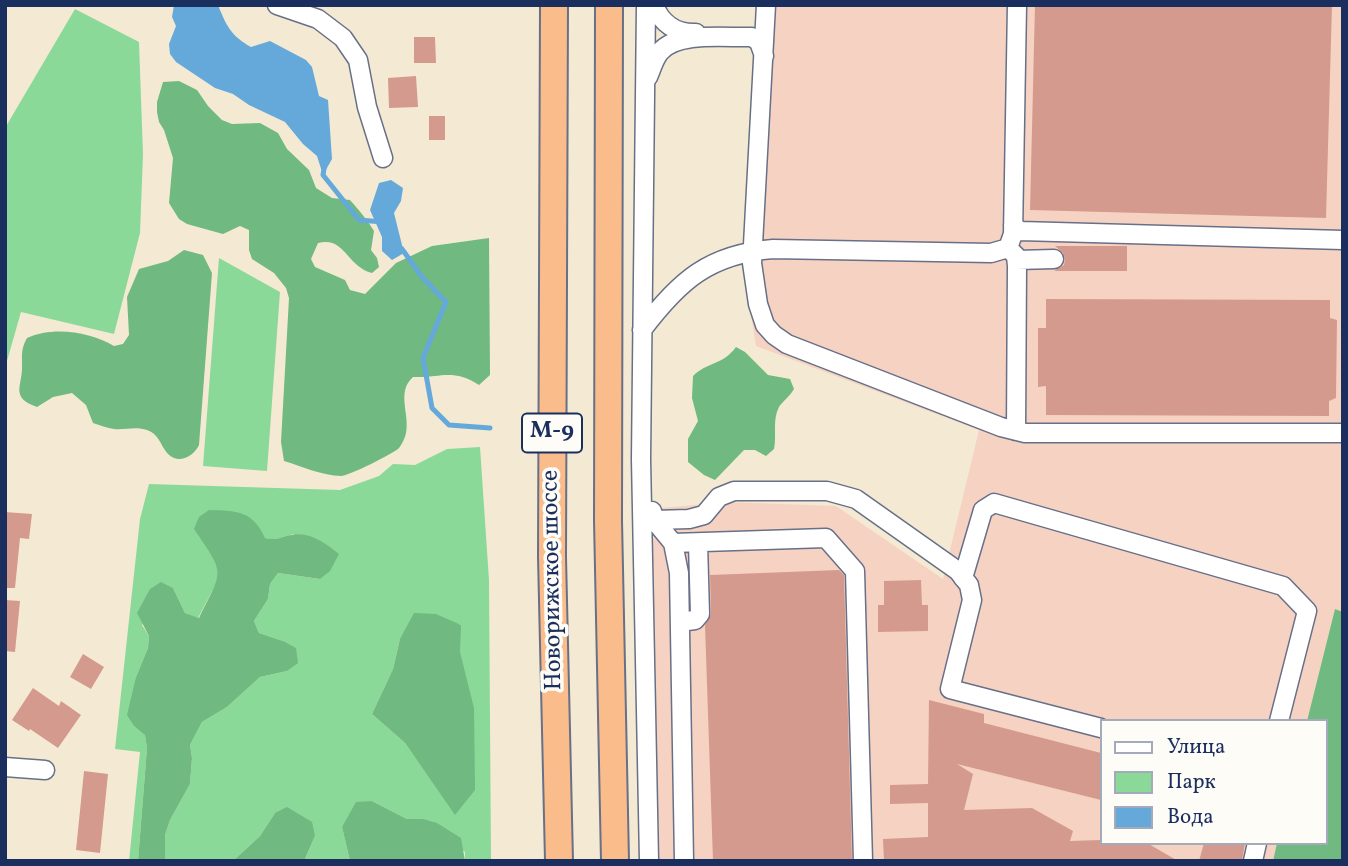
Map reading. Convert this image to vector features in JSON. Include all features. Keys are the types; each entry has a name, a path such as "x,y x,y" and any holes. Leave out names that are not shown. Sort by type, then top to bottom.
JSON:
{"highway":[{"name":"Новорижское шоссе","path":"554,5 552,557 559,861"},
{"name":"М-9","path":"609,5 608,520 615,861"}],"street":[{"path":"277,5 318,19 343,38 358,60 367,107 383,158"},
{"path":"646,5 641,459 649,861"},
{"path":"654,5 659,16 670,27 687,33 752,33 760,27 766,12"},
{"path":"1016,431 1011,244 1017,5"},
{"path":"766,12 751,251 758,304 765,325 780,339 1016,431 1033,434 1343,433"},
{"path":"645,87 660,52 679,40 752,37 759,42 764,57"},
{"path":"1013,225 1020,231 1343,240"},
{"path":"642,330 676,288 701,271 751,251 1004,251 1055,259"},
{"path":"641,459 654,520 673,543 678,573 684,861"},
{"path":"654,520 689,519 704,515 719,497 734,491 827,491 856,499 958,571 969,585 972,600 950,689 1100,728"},
{"path":"963,578 983,510 994,503 1283,586 1307,611 1280,719"},
{"path":"673,543 826,538 855,571 863,861"},
{"path":"680,622 695,620 700,614 698,542"},
{"path":"5,766 45,770"}],"shaded area":[{"path":"757,5 1343,5 1343,612 1335,609 1308,719 1100,719 1100,845 1277,845 1273,861 659,861 652,546 660,508 727,502 836,506 943,579 979,430 756,346 745,275"}],"green space":[{"path":"75,9 139,42 143,155 140,233 114,334 21,312 5,368 5,128"},
{"path":"179,81 197,90 222,120 232,124 260,123 278,133 287,149 309,170 316,188 332,198 350,200 360,212 374,231 371,250 379,267 372,273 363,269 340,248 327,242 318,243 311,259 315,267 345,280 350,290 365,294 396,263 432,246 489,238 490,375 479,385 454,375 413,377 405,389 407,426 403,441 399,448 362,468 346,475 334,476 284,461 281,442 289,298 286,288 274,273 252,259 249,230 240,226 223,234 187,224 179,219 169,203 173,158 159,122 157,102 163,82"},
{"path":"184,250 203,255 212,273 199,445 194,453 177,459 168,454 157,437 147,430 114,429 93,423 86,405 72,393 53,397 37,407 23,399 19,390 22,352 27,338 49,332 72,332 94,337 114,346 123,344 129,335 127,297 139,269 168,261"},
{"path":"219,258 280,292 267,471 203,466"},
{"path":"736,347 745,352 768,375 790,379 794,389 777,412 774,449 766,456 755,450 744,450 715,480 688,462 688,439 698,421 692,398 693,376 726,357"},
{"path":"480,447 489,580 491,861 465,861 465,852 424,820 407,819 372,801 342,827 350,861 304,861 315,836 275,813 260,836 233,861 165,861 165,835 170,820 190,784 190,745 202,722 227,707 260,677 287,671 283,641 259,633 254,621 268,599 270,584 278,573 320,579 293,534 278,541 265,538 218,564 219,578 198,618 185,613 173,588 142,625 149,636 148,648 136,677 134,726 145,734 147,748 138,861 129,861 140,752 115,749 140,519 149,484 340,490 379,476 393,464 415,465 447,449","holes":["460,624 455,814 405,743 372,714 393,669 400,639"]},
{"path":"209,510 228,511 249,517 265,538 305,535 339,554 330,571 320,579 278,573 270,584 268,599 254,621 259,633 296,648 298,663 287,671 260,677 227,707 202,722 190,745 190,784 170,820 165,835 165,861 138,861 147,748 145,735 134,726 127,715 136,677 148,648 149,636 137,613 150,589 161,582 173,588 185,613 199,618 217,580 218,572 211,555 194,529 199,517"},
{"path":"1335,609 1343,612 1343,861 1273,861 1277,845 1327,845 1327,719 1308,719"},
{"path":"414,613 436,614 461,625 460,652 474,708 475,790 455,815 405,743 372,714 393,669 400,639"},
{"path":"372,801 407,819 423,819 437,823 461,838 465,861 350,861 342,827 356,802"},
{"path":"287,807 312,822 315,836 304,861 233,861 260,836 275,813"}],"water":[{"path":"174,5 218,5 230,29 244,43 251,47 270,41 306,60 312,67 319,96 328,100 332,159 323,175 317,156 285,122 233,94 215,88 176,62 170,54 169,44 176,26 172,17"},
{"path":"391,180 403,188 401,201 394,213 404,253 392,260 382,251 382,237 370,210 379,183"}],"building":[{"path":"1035,5 1332,5 1326,218 1030,210"},
{"path":"414,37 435,37 436,63 414,63"},
{"path":"416,76 418,107 389,108 388,78"},
{"path":"429,116 445,116 445,140 429,140"},
{"path":"1055,246 1127,246 1127,271 1054,271 1064,265 1065,259"},
{"path":"1046,299 1330,300 1330,318 1337,320 1336,398 1329,401 1329,416 1046,415 1046,386 1038,387 1038,328 1046,328"},
{"path":"5,512 32,514 29,539 20,538 15,588 5,588"},
{"path":"839,570 844,575 852,861 713,861 705,625 711,614 710,575"},
{"path":"921,580 922,605 928,605 928,631 878,632 878,605 884,605 884,581"},
{"path":"5,600 20,601 15,652 5,651"},
{"path":"83,654 104,667 91,689 70,677"},
{"path":"33,688 59,706 61,701 81,715 58,748 12,720"},
{"path":"929,700 984,714 984,723 1100,753 1100,800 957,764 973,774 964,810 1032,808 1073,831 1070,841 1100,840 1100,845 1150,845 1178,861 884,861 883,839 928,837 928,803 890,804 890,785 928,784"},
{"path":"84,771 108,774 100,853 76,850"},
{"path":"1203,845 1245,845 1242,861 1199,861"}],"waterway":[{"path":"324,169 323,175 359,220 383,222"},
{"path":"402,249 422,277 446,302 423,358 432,408 449,425 490,428"}]}
